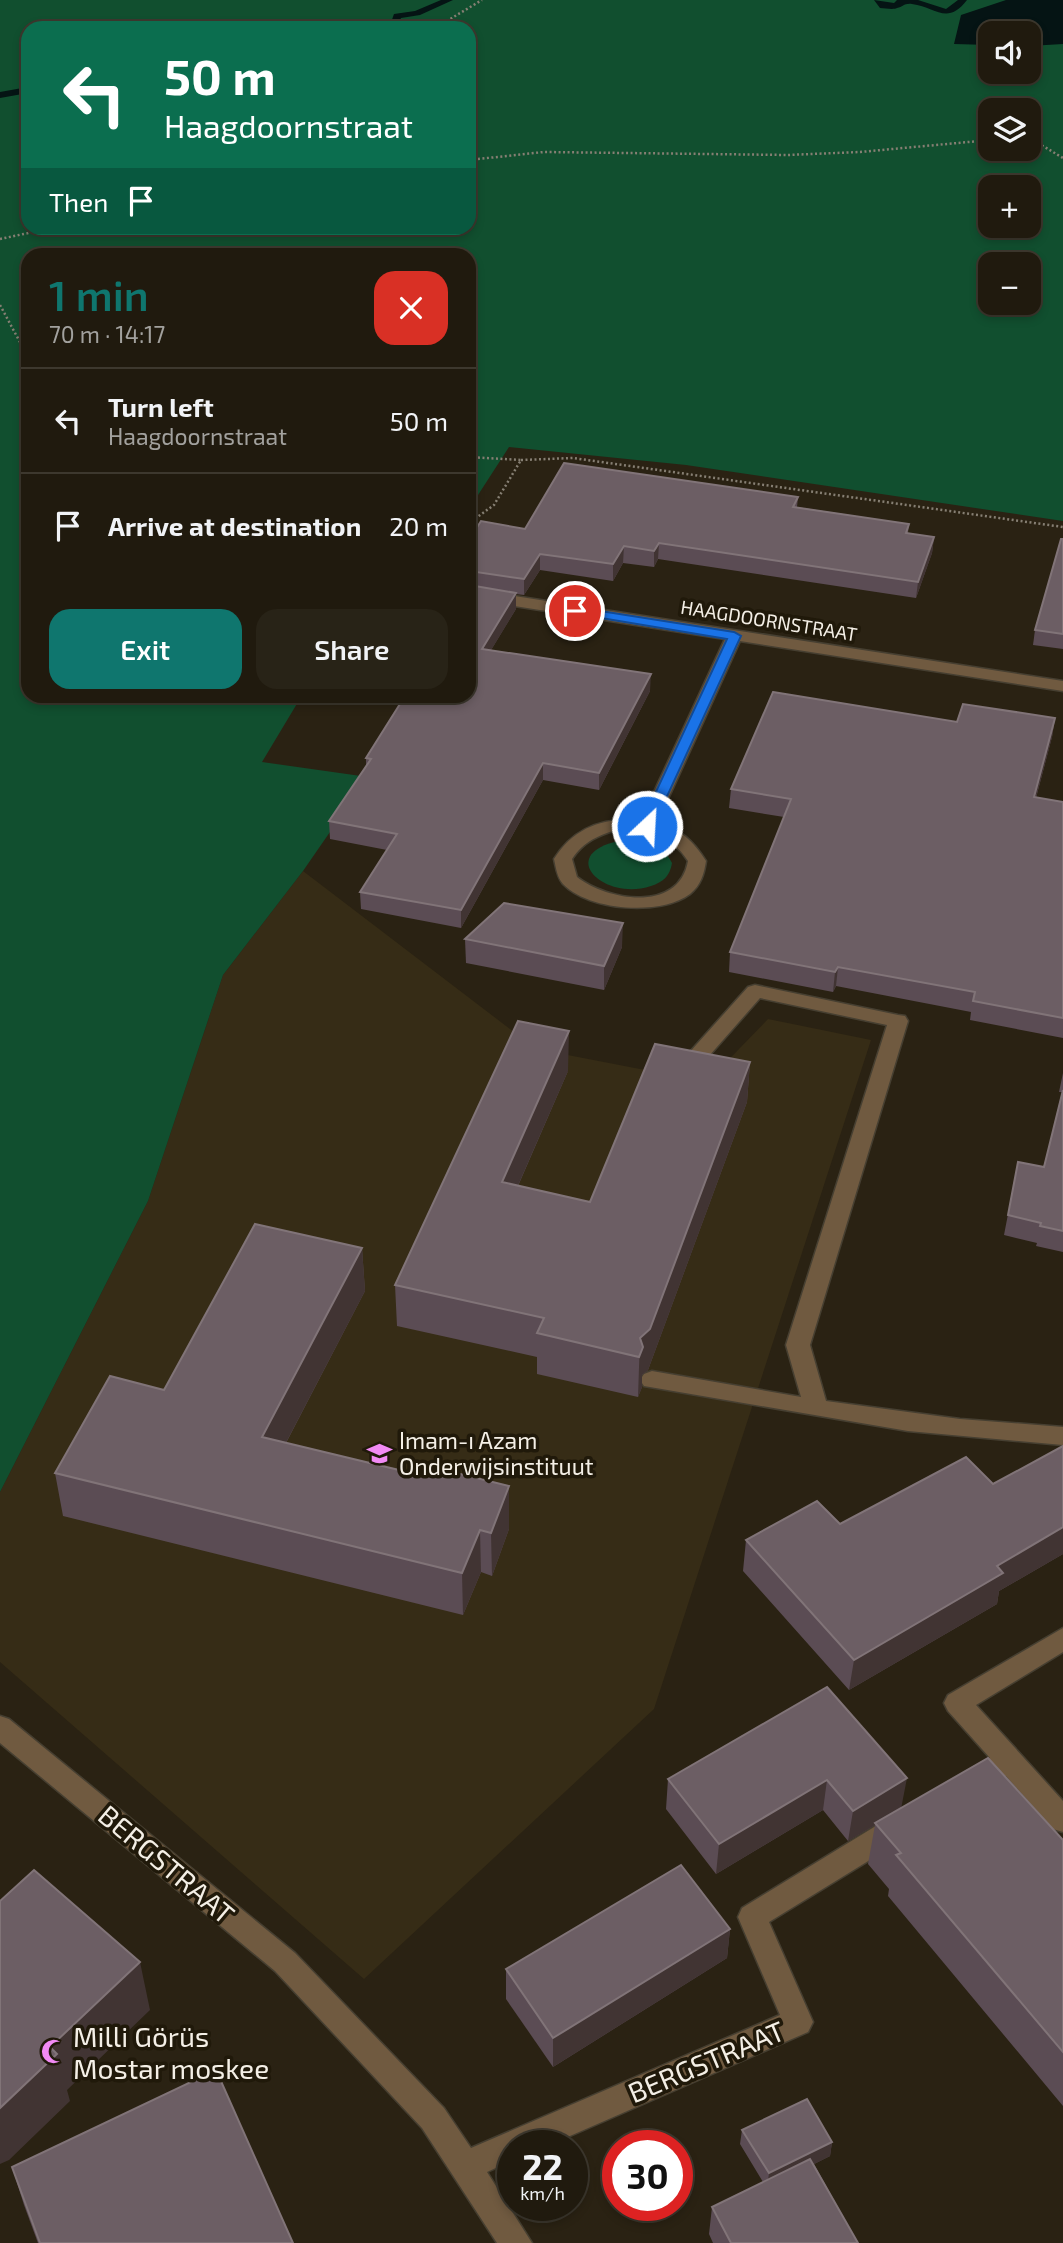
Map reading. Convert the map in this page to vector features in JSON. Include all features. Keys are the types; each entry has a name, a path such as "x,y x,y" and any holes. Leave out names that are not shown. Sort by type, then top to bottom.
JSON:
{"street":[{"name":"HAAGDOORNSTRAAT","path":"476,595 1063,686"},
{"path":"647,826 734,636"},
{"path":"619,824 647,826 671,833 689,845 697,861 694,878 682,890 668,897 636,903 607,901 586,892 569,878 563,859 573,843 581,837 589,832 619,824"},
{"path":"687,1068 755,991 898,1021 798,1345 816,1408"},
{"path":"652,1380 992,1434 1063,1436"},
{"path":"1063,1639 957,1703 1063,1820"},
{"name":"BERGSTRAAT","path":"0,1727 285,1962 433,2118 516,2243"},
{"path":"950,1796 1009,1760"},
{"name":"BERGSTRAAT","path":"464,2166 798,2022 752,1917 915,1817"}],"path":[{"path":"447,21 482,0"},
{"path":"476,159 544,152 684,155 836,153 978,141"},
{"path":"1041,144 1063,158"},
{"path":"0,239 21,235"},
{"path":"0,305 21,344"},
{"path":"476,457 520,460 573,458 1063,527"},
{"path":"476,518 494,505 520,460"}],"shaded area":[{"path":"1006,0 1063,0 1063,44 1041,45 1041,21 978,21 978,45 954,44 961,15"},
{"name":"Imam-ı Azam Onderwijsinstituut","path":"303,871 527,1042 547,1051 707,1082 768,1019 871,1040 654,1709 364,1979 0,1662 0,1492 148,1201 223,975"}],"green space":[{"path":"0,0 1063,0 1063,521 686,465 509,447 476,498 476,248 21,248 21,703 297,703 262,762 368,777 303,871 223,975 148,1201 0,1492"},
{"path":"623,840 645,842 663,851 672,863 670,872 659,883 633,889 603,882 593,874 588,864 591,855 602,846"}],"building":[{"path":"564,463 798,497 793,507 909,524 906,533 934,537 918,582 659,543 654,551 624,546 613,564 540,554 524,579 476,572 476,529 481,521 525,529"},
{"path":"1063,539 1063,634 1035,630"},
{"path":"476,586 516,593 482,649 651,674 599,773 543,763 461,910 360,892 397,834 329,821 371,759 366,758 401,703 476,703"},
{"path":"773,692 957,722 963,704 1055,718 1034,797 1063,802 1063,1018 973,1001 975,992 838,967 835,972 730,952 791,799 731,789"},
{"path":"504,903 623,923 604,966 465,939"},
{"path":"518,1021 569,1031 502,1182 590,1202 655,1044 750,1062 650,1329 640,1338 643,1347 639,1357 537,1333 544,1318 395,1285"},
{"path":"1063,1090 1063,1231 1008,1215 1018,1162 1044,1167"},
{"path":"255,1224 362,1248 262,1437 424,1476 428,1466 509,1486 491,1533 480,1530 462,1573 55,1473 110,1376 164,1390"},
{"path":"1063,1446 1063,1527 997,1566 1003,1573 854,1660 746,1540 817,1501 840,1524 966,1457 993,1484"},
{"path":"827,1687 907,1778 853,1811 827,1780 719,1844 668,1779"},
{"path":"988,1758 1063,1840 1063,2052 896,1855 901,1853 875,1823"},
{"path":"681,1865 730,1929 553,2038 506,1969"},
{"path":"34,1870 140,1962 50,2047 57,2054 0,2108 0,1901"},
{"path":"216,2070 293,2243 40,2243 12,2167"},
{"path":"807,2099 832,2142 769,2173 742,2130"},
{"path":"810,2159 858,2243 731,2243 712,2207"}],"waterway":[{"path":"395,21 397,16 417,13 449,0"},
{"path":"878,0 880,5 896,6 899,2 914,2 940,11 952,10 963,0"},
{"path":"0,95 21,91"}],"place":[{"name":"Imam-ı Azam Onderwijsinstituut","path":"379,1453"},
{"name":"Milli Görüs Mostar moskee","path":"53,2052"}],"route":[{"path":"575,611 734,636 647,826"}]}
